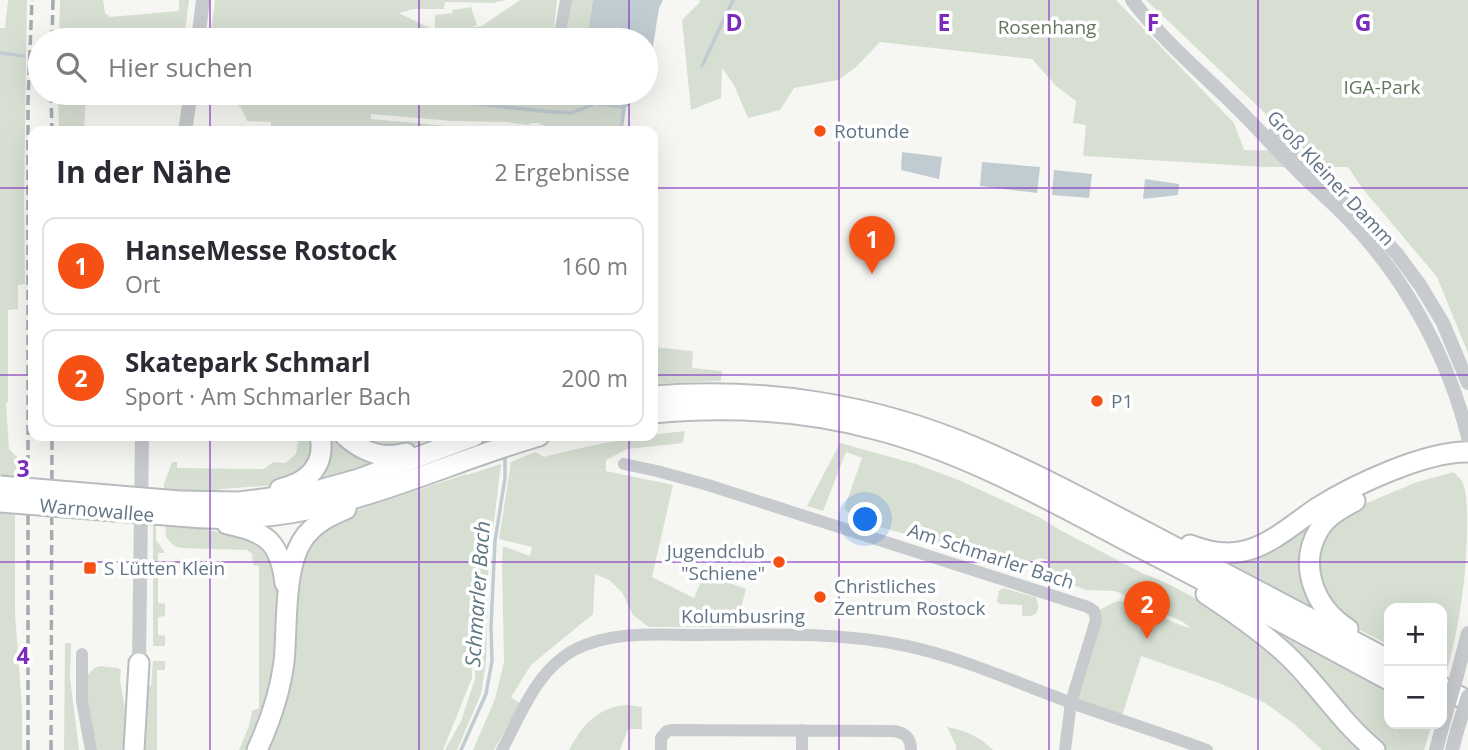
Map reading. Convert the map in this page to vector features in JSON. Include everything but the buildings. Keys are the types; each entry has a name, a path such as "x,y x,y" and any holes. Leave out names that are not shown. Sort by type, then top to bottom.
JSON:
{"highway":[{"path":"658,395 680,393 761,395 817,402 885,417 975,447 1384,655"},
{"path":"658,413 706,409 782,412 875,429 926,446 1048,499 1384,677"},
{"path":"184,512 216,502 231,494 283,488 302,481 311,474 319,461 322,452 321,441"},
{"path":"351,441 366,451 383,456 402,454 448,441"},
{"path":"216,502 274,498 333,486 359,479 458,441"},
{"path":"184,512 265,517 288,514 376,491 524,441"},
{"path":"1124,521 1145,523 1200,549 1222,553 1241,552 1267,542 1321,506 1372,479 1419,461 1454,452 1468,454"},
{"path":"1384,650 1345,627 1330,614 1318,597 1312,585 1308,563 1315,538 1321,526 1343,508 1389,486 1457,464 1468,454"},
{"name":"Warnowallee","path":"0,486 184,512"},
{"path":"257,750 279,689 284,663 287,604 298,547 307,534 326,518 364,503 376,491"},
{"name":"Warnowallee","path":"0,502 184,512"},
{"path":"184,512 260,534 271,542 283,564 287,604"},
{"path":"1178,567 1190,583 1289,656 1346,722 1375,750"},
{"path":"134,750 139,663"},
{"path":"1450,681 1468,698"},
{"path":"1447,718 1463,726"}],"street":[{"path":"200,28 203,0"},
{"path":"561,28 566,0"},
{"name":"Groß Kleiner Damm","path":"1132,0 1167,41 1349,220 1400,284 1434,344 1468,437"},
{"name":"Groß Kleiner Damm","path":"1231,102 1288,146 1359,210 1382,236 1412,274 1443,323 1468,383"},
{"path":"186,126 189,105"},
{"path":"139,663 142,441"},
{"name":"Am Schmarler Bach","path":"624,464 708,485 1088,607 1094,611 1096,620 1071,702"},
{"name":"Kolumbusring","path":"502,750 535,689 556,663 587,645 626,636 799,634 880,642 948,657 1206,750"},
{"path":"1450,681 1468,634"},
{"path":"82,653 82,701 91,750"},
{"path":"1452,750 1463,726 1468,698"},
{"path":"1065,750 1071,702"},
{"path":"1436,750 1440,729"},
{"path":"661,750 661,738 671,730 899,731 909,738 911,750"},
{"path":"802,730 802,750"}],"green space":[{"path":"8,0 27,0 25,284 18,285 18,309 8,310 6,403 9,449 17,457 17,480 0,479 0,28 5,28"},
{"path":"60,0 103,0 105,13 110,17 179,11 179,0 189,0 186,28 59,28"},
{"path":"215,0 506,0 493,3 445,2 444,9 414,9 399,13 430,28 212,28"},
{"path":"520,0 557,0 554,28 471,28 482,26"},
{"path":"571,0 593,0 589,28 568,28"},
{"name":"IGA-Park","path":"699,0 1116,0 1234,123 1244,150 1305,151 1146,0 1468,0 1468,353 1437,277 1362,188 1348,167 1266,167 1083,156 1086,125 1073,123 1076,101 1056,86 1032,59 880,42 855,68 838,80 794,88 780,110 748,118 734,85 722,68 721,98 691,110 682,20"},
{"path":"471,7 477,25 471,28 435,28 435,15"},
{"path":"58,105 85,105 84,126 59,126"},
{"path":"238,105 597,105 624,109 622,126 544,126 538,123 527,125 452,121 371,114 371,119 447,126 271,126 271,122 247,121"},
{"path":"658,348 693,351 692,368 722,371 721,381 658,384"},
{"path":"685,431 683,443 627,449 606,460 606,471 673,485 652,577 694,598 709,563 734,575 732,584 746,589 736,627 649,627 633,615 622,592 609,580 595,574 593,614 531,665 511,697 520,703 494,750 473,750 495,699 504,662 503,546 530,556 532,547 499,539 511,462 535,452 544,457 615,441 658,441 658,434"},
{"path":"313,441 308,469 276,485 194,493 164,492 172,462 177,462 177,468 264,469 273,462 285,463 296,454 298,442"},
{"path":"325,441 346,441 379,462 313,483"},
{"path":"365,441 426,441 411,446 383,449"},
{"path":"840,443 916,464 961,481 1039,517 1144,574 1185,592 1261,647 1358,750 1322,750 1294,724 1265,703 1219,683 1141,656 1122,716 1077,699 1097,611 1118,601 1191,628 1115,591 1086,590 1057,579 1049,574 1048,560 1040,558 1007,567 924,539 912,528 906,534 864,523 844,509 862,458 846,452 823,511 807,506"},
{"path":"1452,457 1453,460 1384,481 1361,491 1323,519 1310,538 1303,568 1305,589 1318,612 1222,558 1249,554 1265,548 1362,489 1400,473"},
{"path":"501,464 492,538 482,535 479,538 489,542 486,662 481,694 457,750 445,750 461,721 475,679 478,539 474,541 476,574 472,678 443,750 264,750 301,551 340,516"},
{"path":"1454,472 1465,491 1465,574 1460,614 1447,670 1447,603 1384,603 1384,642 1350,625 1317,582 1319,546 1328,529 1360,506 1417,482"},
{"path":"0,511 15,512 15,613 22,707 22,750 0,750"},
{"path":"165,524 195,525 205,530 249,536 266,547 280,586 276,674 250,750 239,750 252,711 259,708 259,566 253,565 252,554 247,550 174,546 166,537"},
{"path":"153,526 156,526 156,540 165,553 158,553 158,603 165,604 165,616 158,617 158,635 165,636 165,646 153,646"},
{"path":"1003,588 1035,597 1038,605 1036,614 1022,616 1022,605 999,604 999,591"},
{"path":"1278,635 1384,688 1384,729 1430,729 1424,750 1384,750"},
{"path":"65,643 71,643 70,677 79,750 64,750"},
{"path":"153,661 165,661 165,670 157,670 157,750 140,750 146,687 151,686"},
{"path":"100,666 121,670 125,709 123,750 97,750 86,677 94,668"},
{"path":"626,705 642,707 642,729 628,729 620,750 569,750 598,714"},
{"path":"947,727 972,735 993,750 956,750"}],"shaded area":[{"path":"593,0 663,0 656,28 589,28"},
{"path":"597,105 629,105 624,109"},
{"path":"902,152 942,157 939,179 901,170"},
{"path":"982,162 1040,167 1037,193 980,186"},
{"path":"1054,170 1092,174 1089,198 1052,195"},
{"path":"1145,179 1179,184 1178,195 1143,199"}],"waterway":[{"path":"702,66 733,0"},
{"path":"0,53 24,56"},
{"path":"487,105 572,113 591,105"},
{"name":"Schmarler Bach","path":"622,126 624,109"},
{"name":"Schmarler Bach","path":"461,750 486,694 492,661 495,541 505,478 505,454"}],"railway":[{"path":"31,28 32,0"},
{"path":"52,28 53,0"},
{"path":"28,105 28,126"},
{"path":"51,105 52,126"},
{"path":"28,126 28,441"},
{"path":"28,441 28,750"},
{"path":"51,750 52,441"}],"place":[{"name":"Rotunde","path":"820,131"},
{"name":"HanseMesse Rostock","path":"872,274"},
{"name":"P1","path":"1097,401"},
{"name":"Jugendclub \"Schiene\"","path":"779,562"},
{"name":"S Lütten Klein","path":"90,568"},
{"name":"Christliches Zentrum Rostock","path":"820,597"},
{"name":"Skatepark Schmarl","path":"1147,639"}],"park label":[{"name":"Rosenhang","path":"1047,27"}]}
